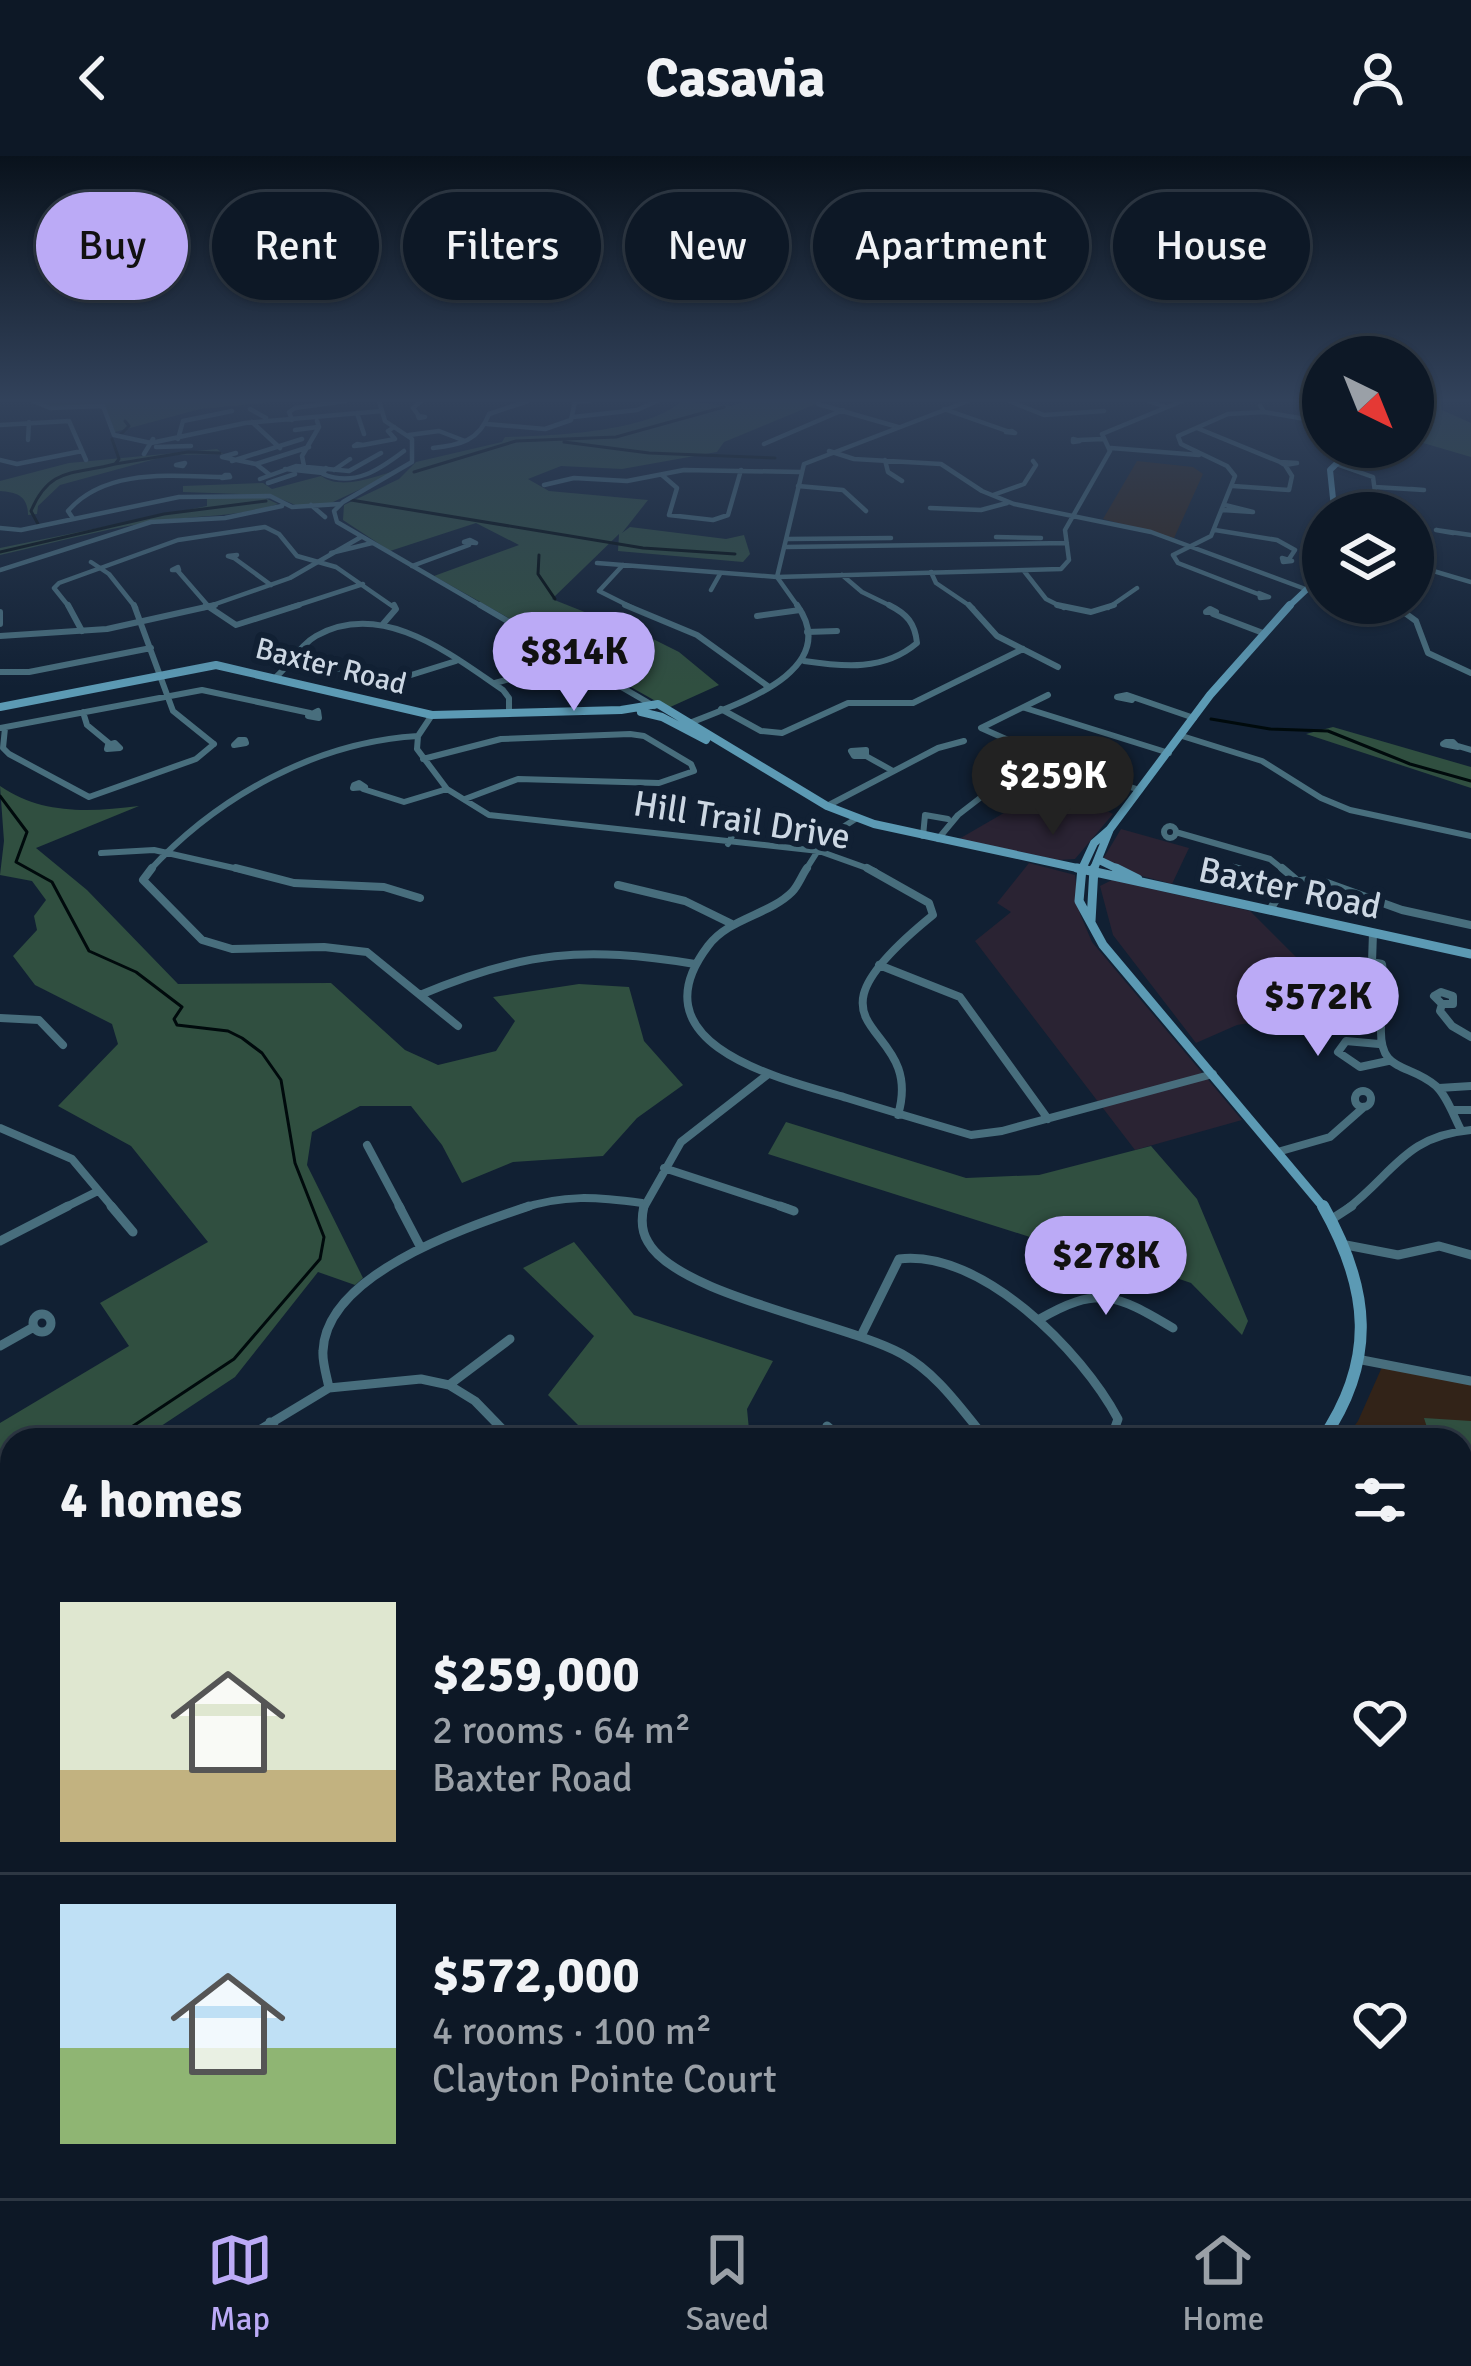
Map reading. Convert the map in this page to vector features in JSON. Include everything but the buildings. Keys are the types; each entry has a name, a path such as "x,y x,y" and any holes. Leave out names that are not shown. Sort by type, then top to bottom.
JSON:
{"main road":[{"path":"1091,921 1090,868 1111,829 1263,633 1302,596"},
{"name":"Baxter Road","path":"0,707 216,665 432,715 656,705 827,806 857,818 1471,954"},
{"path":"621,710 633,706 637,696"},
{"path":"584,711 656,714 744,758"},
{"path":"1064,862 1078,859 1111,829"},
{"path":"1094,845 1080,897 1083,914 1114,960 1281,1151 1346,1245 1364,1318 1362,1360 1332,1428"},
{"name":"Baxter Road","path":"1011,854 1168,888"},
{"path":"1090,900 1098,895 1099,882 1118,879"}],"street":[{"path":"73,519 68,511 79,496"},
{"path":"1,531 179,497 243,496"},
{"path":"270,496 284,505"},
{"path":"349,496 335,518 361,537 656,705"},
{"path":"675,496 669,515 695,519 727,517 733,496"},
{"path":"795,496 778,577 800,610 807,632 804,661"},
{"path":"853,496 866,511"},
{"path":"993,496 1133,526 1302,578"},
{"path":"597,563 778,577 1064,567 1069,560 1066,541 1072,516 1083,496"},
{"path":"1229,496 1215,530 1173,555 1178,563 1258,594"},
{"path":"930,508 985,510 1009,502"},
{"path":"0,570 144,524 226,518 284,505 340,504"},
{"path":"311,505 326,517"},
{"path":"82,631 55,586 178,540 262,526 279,534 297,556 365,584 397,607 383,624"},
{"path":"1215,530 1290,545 1295,554 1289,559"},
{"path":"1453,533 1471,535"},
{"path":"0,636 82,631 207,606 271,585 361,537"},
{"path":"786,543 1066,541"},
{"path":"331,553 372,543"},
{"path":"412,566 469,545"},
{"path":"234,558 271,585"},
{"path":"91,562 118,578 142,620 166,694 183,723 209,735 214,744"},
{"path":"623,565 599,591 601,596 647,613 722,652 741,673 769,687"},
{"path":"177,571 223,626 365,584"},
{"path":"1024,571 1041,598 1072,611 1102,609 1137,589"},
{"path":"931,572 936,583 971,606 994,633 1058,667"},
{"path":"1434,572 1471,582"},
{"path":"711,590 720,574"},
{"path":"687,724 769,687 804,661 880,663 904,655 917,644 918,632 910,618 851,588 842,575"},
{"path":"757,616 800,610"},
{"path":"0,612 0,624"},
{"path":"1214,614 1263,633"},
{"path":"278,676 316,634 354,624 383,624 403,629 494,684 508,695 509,714"},
{"path":"1417,624 1432,656 1471,673"},
{"path":"807,632 838,632"},
{"path":"0,672 29,672 151,648"},
{"path":"721,708 761,731 777,734 848,703 913,703 1023,649"},
{"path":"297,660 390,680 456,661"},
{"path":"494,684 535,672 572,691"},
{"path":"622,686 656,705"},
{"path":"233,743 214,744 196,759 89,796 74,793 9,754 3,748 2,728 166,694 219,691 310,713"},
{"path":"1048,695 994,727 1078,771 1140,790"},
{"path":"1132,700 1196,719"},
{"path":"1024,708 1169,753"},
{"path":"83,712 87,725 110,744"},
{"path":"432,715 418,736 369,738 261,782 220,808 148,872 144,883 195,936 232,949 324,947 367,952 458,1026"},
{"path":"423,759 501,739 630,734 644,736 691,764 694,771 668,785 520,778 464,800"},
{"name":"Hill Trail Drive","path":"418,736 417,749 447,789 497,818 627,827 728,844 819,851 875,871 933,907 933,915 903,936 879,965"},
{"path":"1182,736 1254,758 1350,810 1471,836"},
{"path":"827,806 938,748 964,741"},
{"path":"1458,746 1471,750"},
{"path":"866,756 894,771"},
{"path":"938,839 946,823 982,800 992,784"},
{"path":"363,788 383,801 402,804 447,789"},
{"path":"728,844 742,818 755,807"},
{"path":"857,818 833,831 791,893 731,924 695,964 687,998 700,1033 732,1060 767,1076 971,1135 1048,1119 1213,1073"},
{"path":"924,830 937,821 946,823"},
{"path":"1179,833 1270,859 1295,879"},
{"path":"101,853 144,848 307,886 389,887 421,898"},
{"path":"1242,870 1253,854"},
{"path":"1270,910 1286,883 1316,879 1402,910 1471,925"},
{"path":"618,885 685,901 731,924"},
{"path":"1372,962 1373,933"},
{"path":"420,995 511,958 560,950 606,950 695,964"},
{"path":"1372,962 1382,964 1384,979 1366,990 1324,997 1307,980 1312,971 1326,967 1372,962"},
{"path":"898,1115 908,1096 905,1080 861,1006 863,990 879,965 961,997 1048,1119"},
{"path":"1442,1004 1446,1022 1471,1037"},
{"path":"1332,1219 1360,1204 1397,1156 1414,1143 1466,1130 1439,1088 1388,1061 1379,1044 1381,1027 1366,1009"},
{"path":"0,1018 39,1020 63,1045"},
{"path":"1379,1044 1346,1041 1338,1052 1348,1064 1360,1068 1388,1061"},
{"path":"767,1076 742,1100 689,1134 642,1203 639,1220 645,1240 678,1271 861,1336 922,1366 974,1428"},
{"path":"1439,1088 1471,1086"},
{"path":"1281,1151 1330,1137 1364,1107"},
{"path":"1454,1110 1471,1110"},
{"path":"0,1128 66,1155 134,1232"},
{"path":"367,1145 421,1248"},
{"path":"664,1168 794,1211"},
{"path":"0,1241 98,1190"},
{"path":"329,1388 321,1347 333,1318 359,1289 421,1248 555,1197 579,1195 642,1203"},
{"path":"1346,1245 1390,1255 1439,1246 1471,1255"},
{"path":"861,1336 895,1263 912,1254 953,1265 1038,1320 1115,1412 1114,1428"},
{"path":"1038,1320 1082,1294 1100,1293 1130,1303 1173,1328"},
{"path":"0,1346 32,1328"},
{"path":"448,1385 510,1339"},
{"path":"1362,1360 1471,1381"},
{"path":"261,1428 329,1388 421,1379 448,1385 475,1401 501,1428"},
{"path":"270,1422 275,1428"}],"shaded area":[{"path":"1116,496 1193,496 1174,538 1103,519"},
{"path":"574,622 629,651 631,658 605,664 555,636 564,633 558,629"},
{"path":"1054,784 1113,814 1075,859 1058,860 959,839"},
{"path":"1121,829 1189,848 1172,884 1108,867 1103,859"},
{"path":"1029,863 1075,875 1080,914 1092,942 1242,1120 1135,1150 975,941 1011,912 997,903"},
{"path":"1112,880 1250,911 1309,970 1290,977 1321,1011 1237,1025 1196,1043 1113,935 1100,886"},
{"path":"1382,1367 1471,1384 1471,1428 1353,1428"}],"green space":[{"path":"48,496 37,514 28,515 21,497"},
{"path":"274,496 345,496 331,503 298,506"},
{"path":"362,496 607,496 648,500 622,533 630,527 726,539 744,535 750,554 743,562 618,551 619,534 552,599 679,652 719,685 668,708 434,576 519,545 476,523 390,551 343,520 344,505"},
{"path":"263,497 278,504 132,525 0,555 0,548 207,506 207,498"},
{"path":"1333,727 1471,767 1471,788 1306,734"},
{"path":"0,786 50,807 139,806 36,848 87,890 178,984 331,983 405,1050 438,1065 496,1051 515,1021 493,997 579,984 629,987 644,1041 683,1085 637,1118 603,1156 513,1162 462,1183 442,1145 411,1106 360,1106 312,1132 307,1165 363,1278 355,1285 318,1272 235,1377 158,1428 0,1428 0,1423 129,1346 100,1303 208,1242 131,1146 58,1106 118,1044 112,1024 35,985 13,956 37,930 34,916 46,900 32,881 0,875 4,841"},
{"path":"786,1122 966,1178 1039,1175 1151,1146 1197,1199 1248,1321 1242,1335 1191,1283 1077,1244 1033,1238 768,1154"},
{"path":"574,1242 634,1315 773,1361 747,1409 749,1428 581,1428 548,1395 594,1336 523,1268"},
{"path":"1424,1418 1471,1421 1471,1428 1427,1428"}],"waterway":[{"path":"38,524 31,511 39,496"},
{"path":"351,500 643,548 735,554"},
{"path":"0,552 164,514 266,501"},
{"path":"539,555 538,574 555,599"},
{"path":"1211,719 1270,729 1328,731 1410,764 1471,781"},
{"path":"0,796 27,832 16,862 52,882 89,951 136,972 182,1007 174,1019 177,1025 228,1031 262,1053 281,1080 295,1163 324,1237 320,1259 234,1359 130,1428"}]}
